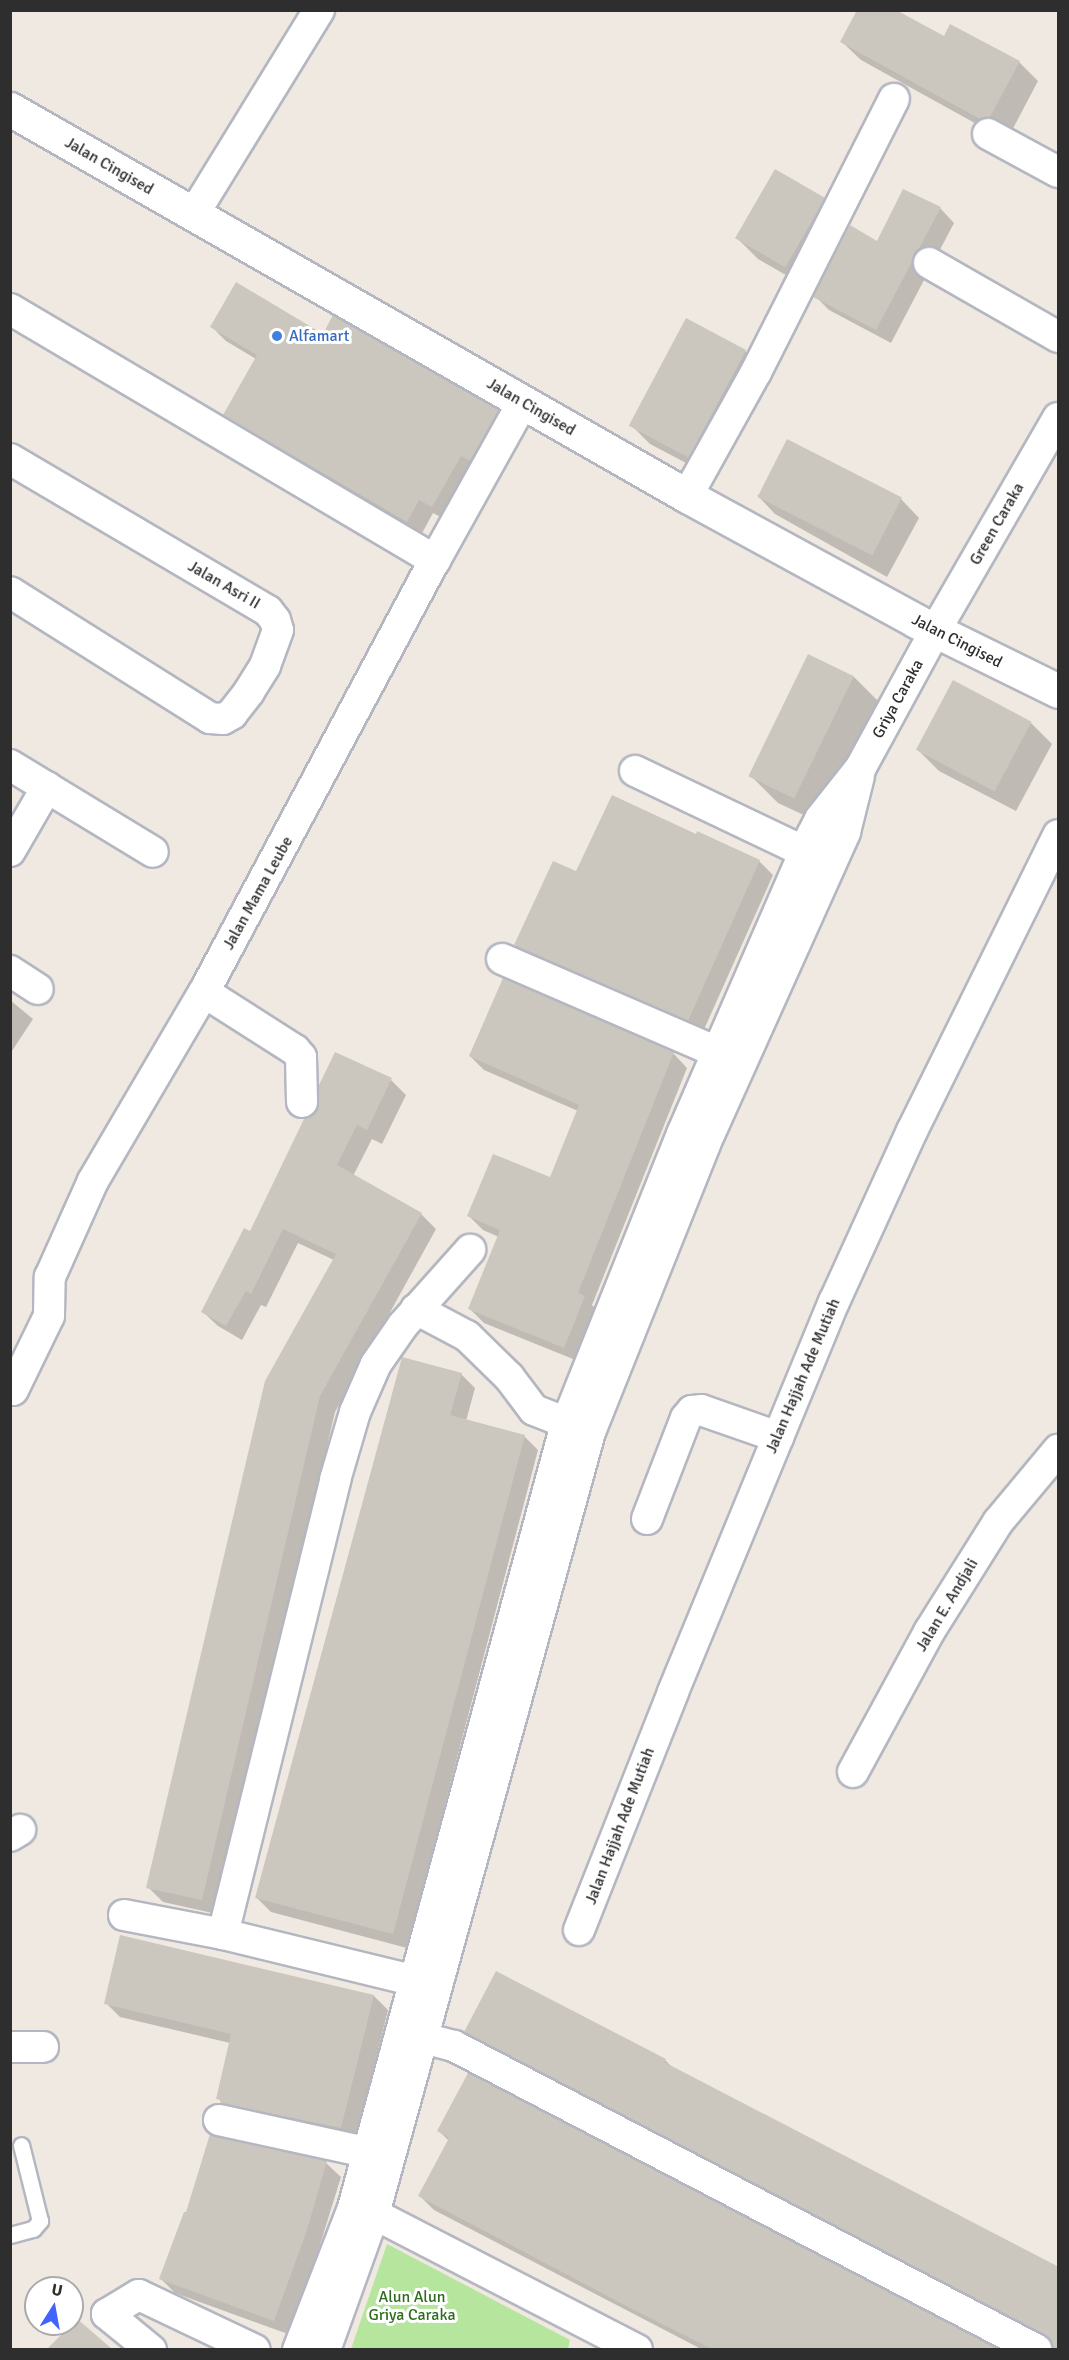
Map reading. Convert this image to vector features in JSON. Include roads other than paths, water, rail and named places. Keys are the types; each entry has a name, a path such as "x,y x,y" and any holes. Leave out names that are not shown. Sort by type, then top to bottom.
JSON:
{"main road":[{"name":"Jalan Cingised","path":"10,109 687,495 935,631 1059,691"}],"street":[{"path":"193,215 319,10"},
{"path":"687,495 756,372 894,99"},
{"path":"988,134 1059,172"},
{"path":"928,262 1059,337"},
{"path":"10,309 435,560"},
{"name":"Jalan Mama Leube","path":"13,1390 49,1316 50,1277 80,1210 204,992 435,560 523,402"},
{"name":"Green Caraka","path":"935,631 1059,418"},
{"name":"Jalan Asri II","path":"10,459 268,611 275,620 278,630 265,666 249,692 232,714 223,719 210,718 10,592"},
{"name":"Griya Caraka","path":"821,849 845,832 861,766 935,631"},
{"path":"10,765 153,852"},
{"path":"635,771 821,849"},
{"path":"10,851 47,787"},
{"name":"Jalan Hajjah Ade Mutiah","path":"579,1930 673,1692 834,1302 912,1131 1059,835"},
{"path":"694,1139 717,1052 821,849"},
{"path":"325,2349 578,1428 694,1139 821,849"},
{"path":"502,959 717,1052"},
{"path":"10,971 38,989"},
{"path":"204,992 295,1050 301,1057 302,1102"},
{"path":"223,1934 335,1480 355,1412 376,1364 416,1309 470,1250"},
{"path":"416,1309 467,1336 509,1377 534,1410 578,1428"},
{"path":"647,1519 686,1418 692,1410 701,1410 778,1437"},
{"name":"Jalan E. Andjali","path":"853,1772 928,1632 998,1522 1059,1450"},
{"path":"124,1915 223,1934 425,1983"},
{"path":"412,2035 453,2046 1037,2349"},
{"path":"10,2047 43,2047"},
{"path":"219,2120 379,2155"},
{"path":"364,2211 596,2340 637,2349"},
{"path":"298,2349 364,2211"},
{"path":"151,2349 107,2314 139,2295 255,2349"}],"lane":[{"path":"10,2235 33,2229 39,2220 21,2145"}],"place":[{"name":"Alfamart","path":"277,336"}],"park label":[{"name":"Alun Alun Griya Caraka","path":"412,2306"}]}
